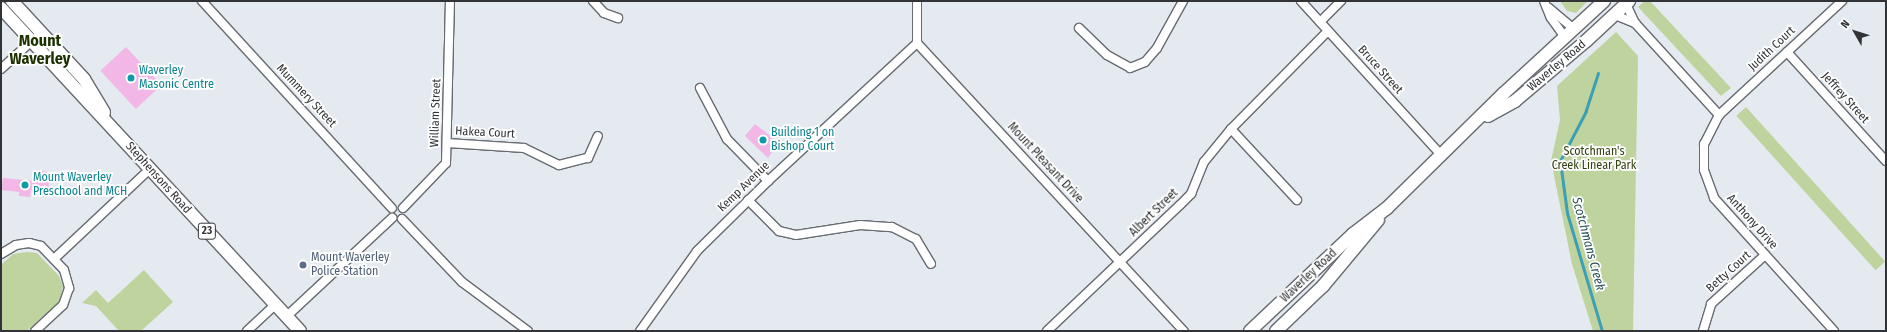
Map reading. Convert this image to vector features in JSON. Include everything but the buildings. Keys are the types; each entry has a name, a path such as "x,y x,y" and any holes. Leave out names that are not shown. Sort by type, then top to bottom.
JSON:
{"main road":[{"name":"Stephensons Road","path":"12,1 84,79 115,130"},
{"name":"Waverley Road","path":"1275,331 1358,248 1388,208 1441,155 1478,122 1503,94 1604,1"},
{"name":"Waverley Road","path":"1478,122 1515,100 1583,44 1627,2"},
{"name":"Stephensons Road","path":"1,8 300,331"},
{"path":"1570,33 1583,44"},
{"path":"74,88 84,79"},
{"name":"Waverley Road","path":"1250,331 1353,234 1388,208"},
{"path":"1263,320 1275,331"}],"street":[{"name":"Mummery Street","path":"202,1 392,208"},
{"name":"William Street","path":"403,208 441,171 446,164 450,1"},
{"path":"593,1 604,12 618,18"},
{"path":"917,1 917,43"},
{"path":"1079,28 1107,55 1130,68 1145,62 1156,48 1183,1"},
{"name":"Bruce Street","path":"1301,1 1441,155"},
{"path":"1320,22 1341,1"},
{"path":"1544,1 1549,8 1551,18 1570,33"},
{"name":"Judith Court","path":"1719,115 1842,1"},
{"path":"1627,2 1635,23 1719,115"},
{"path":"1615,14 1635,23"},
{"name":"Albert Street","path":"1048,331 1191,194 1204,162 1231,129 1328,31"},
{"path":"1,68 41,33"},
{"name":"Kemp Avenue","path":"640,331 698,251 768,181 917,43"},
{"name":"Mount Pleasant Drive","path":"917,43 1184,331"},
{"name":"Jeffrey Street","path":"1787,52 1886,161"},
{"path":"700,88 727,139 768,181"},
{"name":"Anthony Drive","path":"1719,115 1704,144 1704,170 1714,198 1834,331"},
{"path":"1231,129 1297,200"},
{"name":"Hakea Court","path":"447,143 524,148 559,165 588,158 598,136"},
{"path":"54,259 150,169"},
{"path":"748,200 779,231 796,235 860,224 892,227 916,239 931,264"},
{"path":"287,316 392,218 392,208 403,208 405,212 402,219"},
{"path":"392,218 402,219 462,282 528,331"},
{"path":"1,254 16,246 29,243 41,246 64,270 69,288 63,305 35,331"},
{"name":"Betty Court","path":"1703,331 1712,304 1765,255"},
{"path":"247,331 276,304"}],"green space":[{"path":"1560,1 1588,1 1576,13 1567,11"},
{"path":"1645,1 1650,1 1731,88 1721,96 1638,7"},
{"name":"Scotchman's Creek Linear Park","path":"1616,32 1638,56 1633,331 1593,331 1572,264 1551,161 1560,120 1557,86"},
{"path":"1746,107 1885,262 1876,270 1736,116"},
{"path":"27,252 37,253 59,276 63,286 60,301 27,331 1,331 1,265 13,254"},
{"path":"144,270 173,302 141,331 119,331 96,306 82,303 96,290 108,303"}],"waterway":[{"name":"Scotchmans Creek","path":"1598,73 1586,111 1560,161 1567,213 1602,331"}],"place":[{"name":"Waverley Masonic Centre","path":"131,78"},
{"name":"Building 1 on Bishop Court","path":"763,140"},
{"name":"Mount Waverley Preschool and MCH","path":"25,185"},
{"name":"Mount Waverley Police Station","path":"303,265"}],"district":[{"name":"Mount Waverley","path":"40,50"}]}
